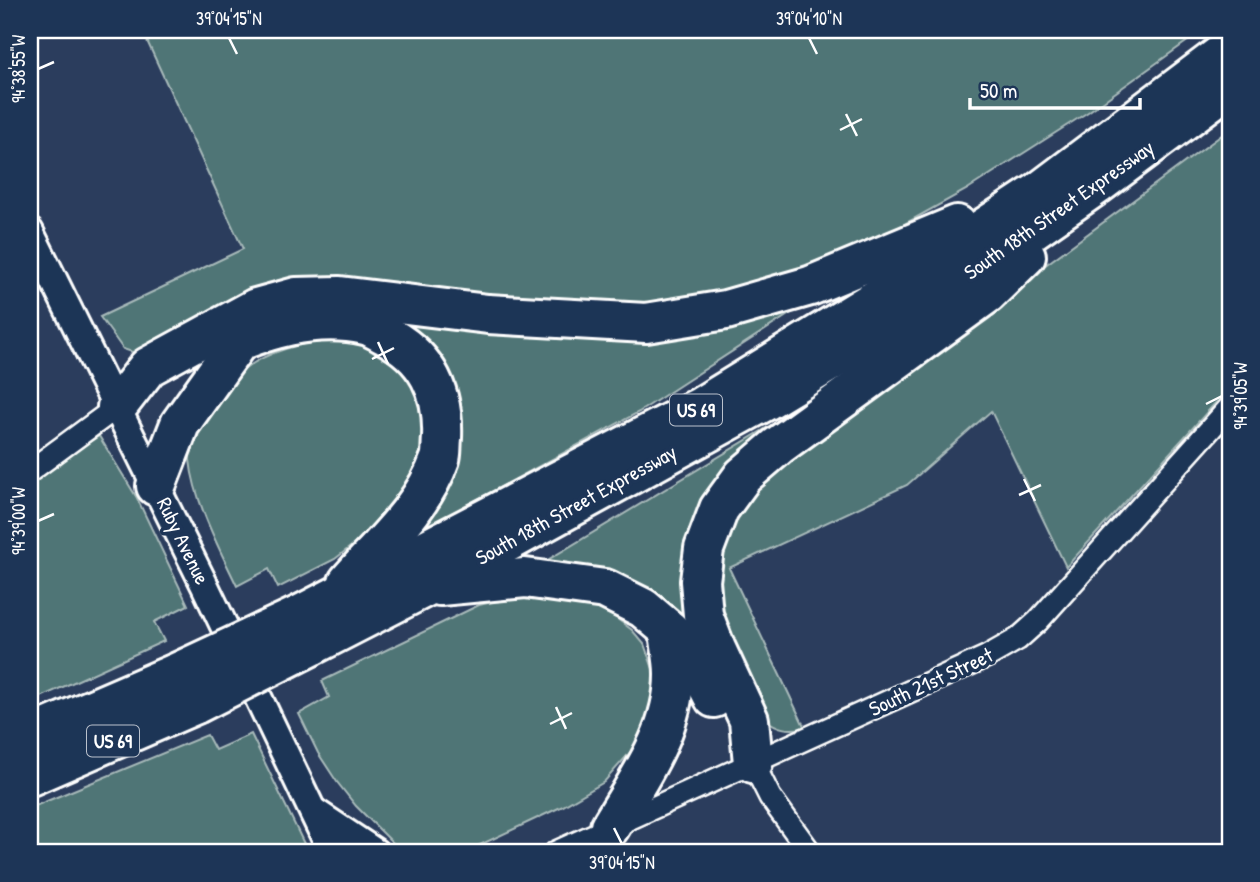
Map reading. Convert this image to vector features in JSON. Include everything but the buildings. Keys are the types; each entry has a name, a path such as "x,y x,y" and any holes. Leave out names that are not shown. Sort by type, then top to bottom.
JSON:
{"highway":[{"name":"South 18th Street Expressway","path":"304,632 334,598 702,406 873,301 1040,191 1230,48"},
{"name":"South 18th Street Expressway","path":"30,776 186,689 304,632 424,588 767,400 935,298 1097,185 1230,86"},
{"path":"753,763 749,720 716,649 704,615 700,581 704,549 719,509 743,476 778,446 987,295 1097,185"},
{"path":"117,407 148,367 256,308 296,297 340,296 488,314 646,323 726,310 810,286 1040,191"},
{"path":"117,407 157,390 239,341 276,327 326,322 366,325 399,342 425,367 440,398 441,456 428,486 411,512 334,598"},
{"path":"156,486 180,425 239,341"},
{"path":"424,588 525,578 605,589 643,608 668,630 694,659 728,724 753,763"},
{"path":"610,827 649,761 667,720 674,674 668,630"},
{"name":"South 18th Street Expressway","path":"30,736 186,689"}],"street":[{"name":"Ruby Avenue","path":"33,248 117,407 332,852"},
{"path":"30,471 117,407"},
{"name":"South 21st Street","path":"556,852 988,656 1018,639 1038,621 1230,407"},
{"path":"753,763 770,797 810,852"},
{"path":"311,809 375,852"}],"green space":[{"path":"142,30 1203,30 1088,112 966,190 881,237 763,286 643,305 518,301 318,277 284,282 149,348 132,352 123,349 100,317 243,249"},
{"path":"1230,129 1230,387 1066,567 991,411 907,485 729,568 805,728 784,728 765,719 723,632 716,568 734,513 774,465"},
{"path":"802,306 639,412 425,528 418,520 445,475 393,321"},
{"path":"339,339 357,340 403,364 424,409 423,444 411,479 401,497 368,533 335,559 278,588 269,569 237,586 209,525 192,476 190,460 195,434 227,387 249,366 286,349"},
{"path":"783,418 788,427 754,452 698,632 548,567 546,561"},
{"path":"99,436 137,498 188,605 154,622 164,641 30,702 30,480"},
{"path":"540,594 588,603 608,612 632,630 644,644 656,677 656,695 640,741 604,782 563,806 465,852 402,852 356,806 337,782 318,753 299,714 329,697 322,681 479,605"},
{"path":"251,734 308,852 30,852 30,808 207,735 215,750"}]}
